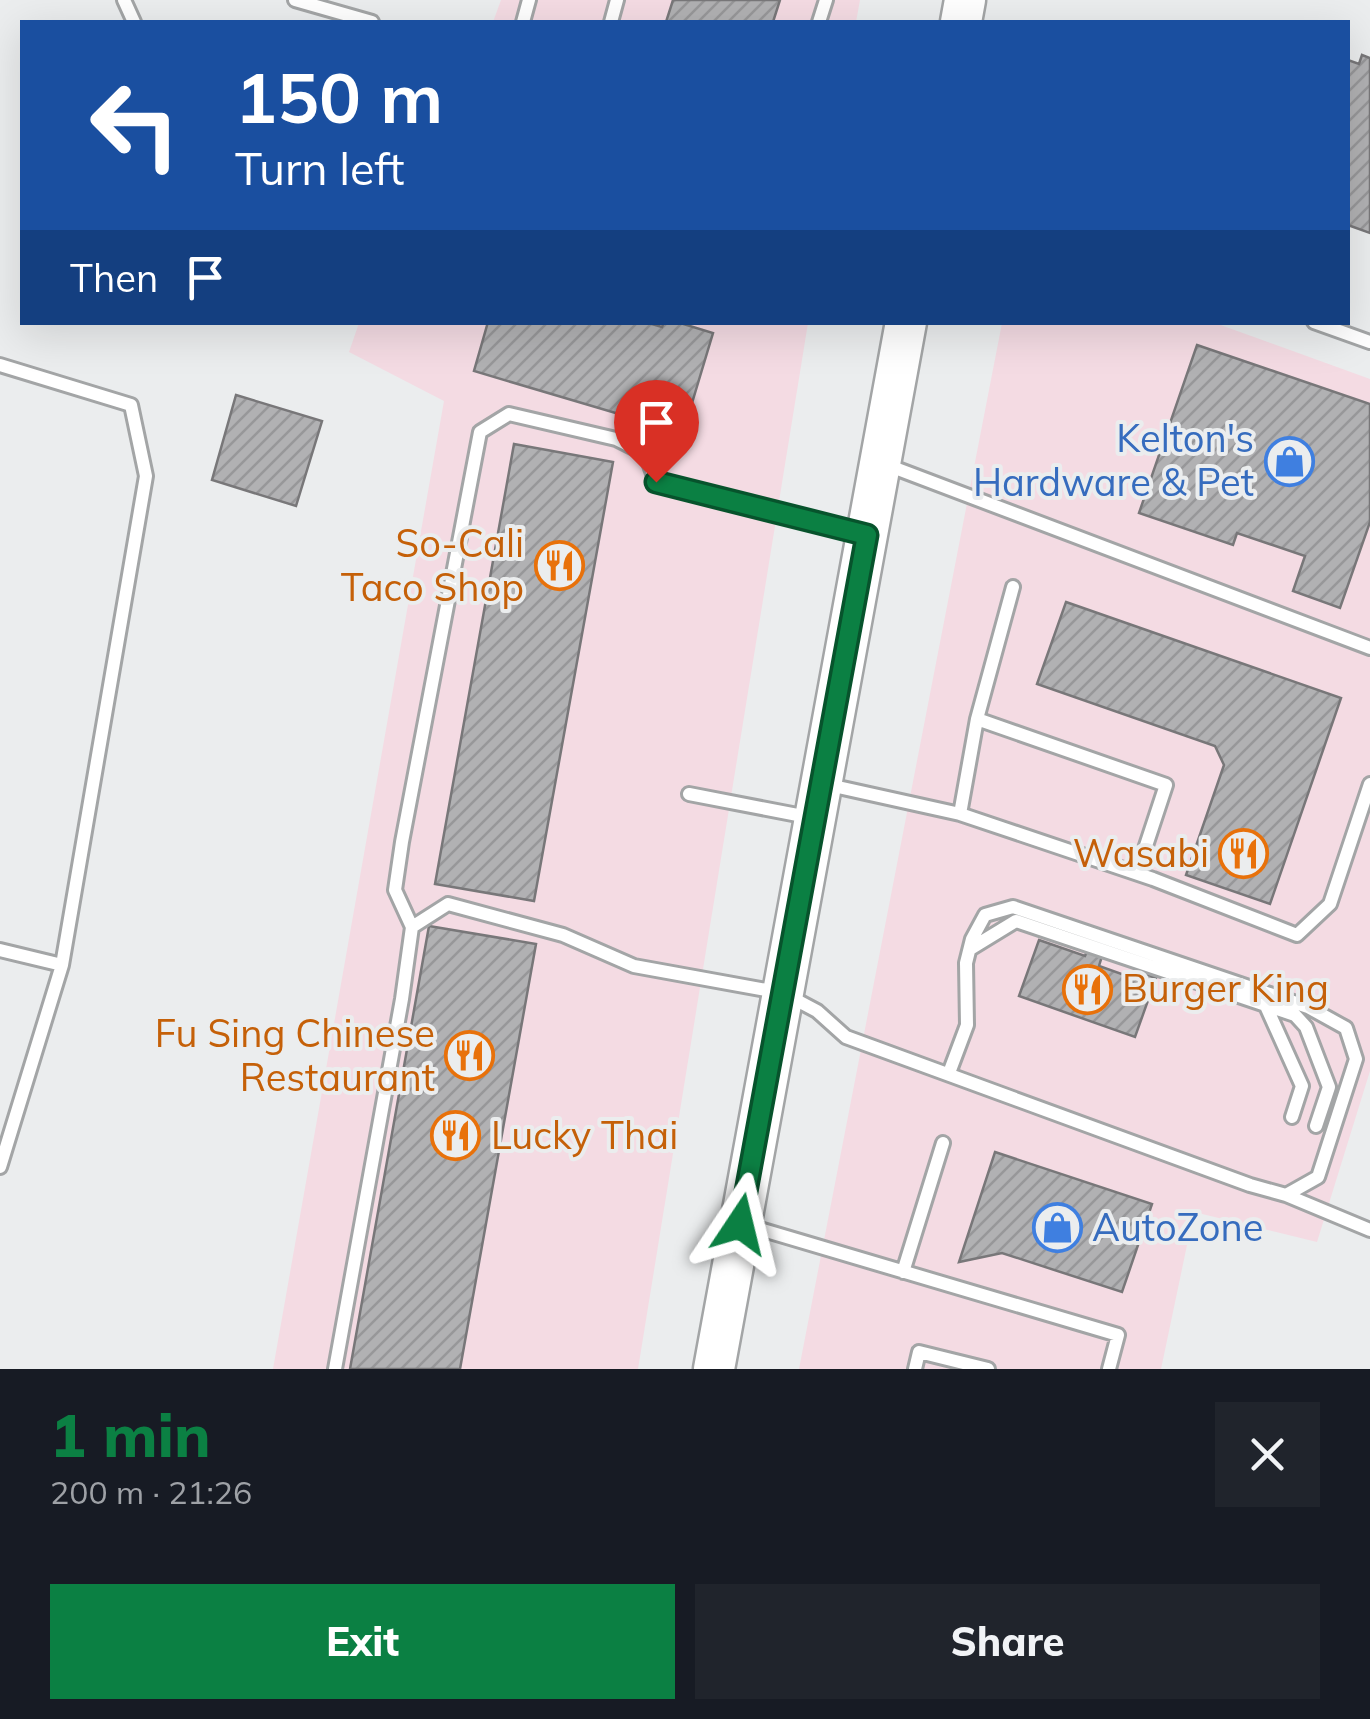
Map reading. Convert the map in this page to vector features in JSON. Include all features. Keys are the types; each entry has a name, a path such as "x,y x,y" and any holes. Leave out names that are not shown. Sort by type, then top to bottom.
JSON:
{"main road":[{"path":"714,1369 905,325"}],"lane":[{"path":"124,0 132,19"},
{"path":"295,0 365,20"},
{"path":"1322,325 1370,342"},
{"path":"0,365 131,405 146,476 62,965 0,1166"},
{"path":"335,1369 412,927 396,890 400,858 427,695 480,432 509,414 616,440 646,454 656,482 867,535"},
{"path":"880,462 1370,648"},
{"path":"960,814 977,719 1013,586"},
{"path":"977,719 1166,784 1136,873"},
{"path":"689,794 960,814 1136,873 1297,935 1330,904 1370,784"},
{"path":"412,927 448,904 563,935 634,966 783,993 817,1011 846,1037 1286,1195 1370,1230"},
{"path":"949,1073 967,1025 966,963 986,915 1013,907 1234,980 1308,1007 1346,1028 1356,1058 1318,1177 1286,1195"},
{"path":"970,949 1016,921 1295,1016 1306,1027 1330,1086 1316,1126"},
{"path":"0,950 62,965"},
{"path":"1266,1006 1302,1086 1292,1118"},
{"path":"903,1272 944,1143"},
{"path":"740,1224 1118,1335 1109,1369"},
{"path":"914,1369 919,1352 988,1369"}],"shaded area":[{"path":"501,0 860,0 856,20 494,20"},
{"path":"358,325 808,325 638,1369 273,1369 444,401 349,352"},
{"path":"1002,325 1221,325 1370,379 1370,1071 1317,1242 1194,1212 1161,1369 799,1369"}],"building":[{"path":"673,0 780,0 774,20 667,20"},
{"path":"1362,55 1370,58 1370,233 1350,226 1350,61 1359,64"},
{"path":"487,325 687,325 713,333 683,433 474,371"},
{"path":"1197,345 1370,404 1370,522 1340,608 1293,591 1305,556 1237,533 1233,545 1139,513"},
{"path":"236,395 322,421 296,506 212,480"},
{"path":"514,444 613,462 534,901 435,884"},
{"path":"1066,602 1341,698 1270,904 1186,875 1224,765 1215,746 1037,684"},
{"path":"429,926 536,944 460,1369 350,1369"},
{"name":"Burger King","path":"1039,940 1085,956 1087,951 1102,956 1099,966 1141,981 1144,973 1156,978 1135,1037 1019,996"},
{"name":"AutoZone","path":"995,1152 1152,1204 1122,1292 1002,1253 959,1262"}],"place":[{"name":"Kelton's Hardware & Pet","path":"1289,461"},
{"name":"So-Cali Taco Shop","path":"559,566"},
{"name":"Wasabi","path":"1244,854"},
{"name":"Burger King","path":"1087,989"},
{"name":"Fu Sing Chinese Restaurant","path":"470,1056"},
{"name":"Lucky Thai","path":"456,1136"},
{"name":"AutoZone","path":"1057,1228"}],"route":[{"path":"656,482 867,535 740,1224"}]}
